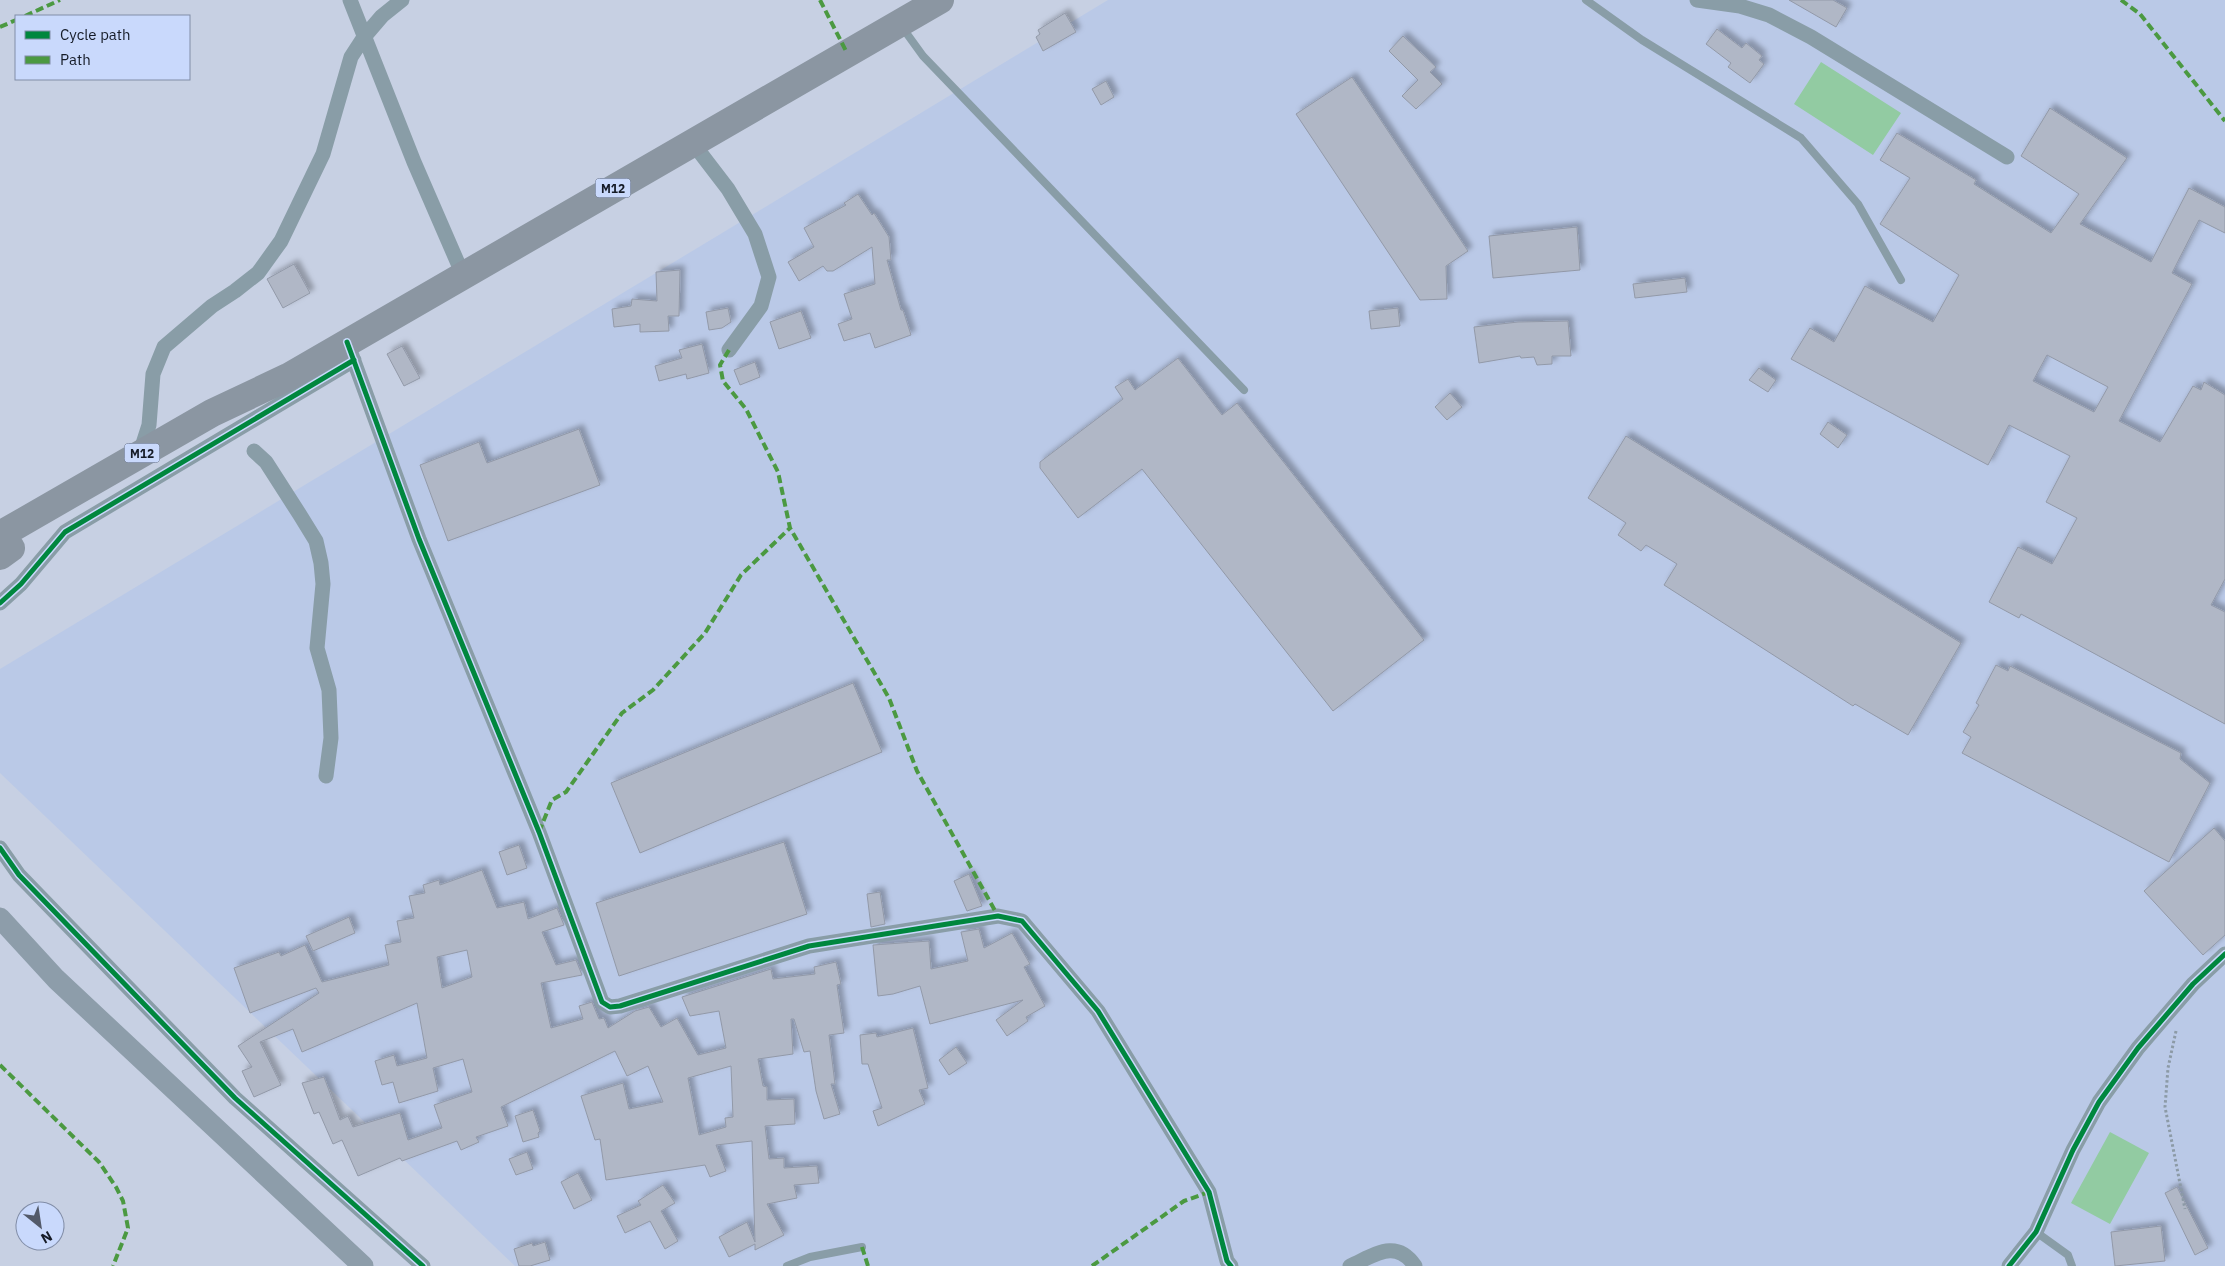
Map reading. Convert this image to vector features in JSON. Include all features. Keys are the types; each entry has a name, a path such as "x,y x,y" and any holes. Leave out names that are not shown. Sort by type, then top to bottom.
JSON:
{"highway":[{"name":"M12","path":"3,548 140,455 212,413 288,377 351,351 463,275 940,0"},
{"name":"M12","path":"3,548 220,426 288,377"}],"main road":[{"path":"0,918 63,986 363,1266"}],"street":[{"path":"350,0 414,162 463,275"},
{"path":"140,455 149,425 153,374 164,347 212,306 258,273 281,242 323,154 352,58 364,37 382,16 402,0"},
{"path":"1697,0 1740,6 1769,15 1811,37 2007,157"},
{"path":"692,142 728,189 755,234 769,277 761,306 729,350"},
{"path":"0,603 21,584 65,532 351,351 419,539 539,832 602,1002 610,1007 620,1006 809,946 998,916 1022,921 1098,1012 1209,1192 1227,1261 1231,1266"},
{"path":"254,451 266,462 316,541 321,563 323,584 317,648 329,690 331,738 326,776"},
{"path":"0,848 19,876 235,1098 423,1266"},
{"path":"2009,1266 2036,1232 2073,1150 2099,1102 2150,1034 2193,984 2225,954"},
{"path":"1350,1266 1386,1251 1399,1250 1408,1256 1415,1266"}],"lane":[{"path":"1586,0 1642,40 1801,138 1858,204 1901,280"},
{"path":"900,23 923,56 1244,390"},
{"path":"2036,1232 2068,1255 2072,1266"},
{"path":"788,1266 810,1256 862,1247"}],"path":[{"path":"2177,1028 2168,1068 2165,1107 2185,1209"}],"shaded area":[{"path":"1108,0 2225,0 2225,1266 515,1266 0,773 0,669"}],"green space":[{"path":"1821,62 1901,113 1873,155 1794,104"},
{"path":"2110,1132 2149,1153 2110,1224 2071,1203"}],"building":[{"path":"1789,0 1833,0 1847,8 1836,27"},
{"path":"1065,13 1076,32 1043,51 1036,37 1040,34 1038,30"},
{"path":"1717,29 1742,48 1746,43 1762,56 1759,60 1764,64 1750,83 1728,67 1731,63 1706,44"},
{"path":"1403,36 1436,67 1430,72 1442,84 1416,109 1402,96 1418,80 1389,51"},
{"path":"1352,77 1468,251 1446,266 1447,299 1420,300 1296,114"},
{"path":"1106,81 1114,97 1101,105 1092,89"},
{"path":"2050,108 2127,158 2080,224 2151,262 2189,188 2225,207 2225,233 2199,220 2172,273 2192,284 2119,421 2160,442 2193,386 2201,390 2204,382 2225,395 2225,579 2211,605 2225,612 2225,724 2021,614 2019,618 1989,602 2018,547 2052,564 2077,518 2046,502 2070,456 2009,425 1988,465 1791,359 1810,328 1834,342 1865,286 1933,322 1959,275 1880,224 1910,178 1880,160 1897,133 1976,180 1974,184 2051,233 2079,194 2021,156","holes":["2047,355 2108,387 2094,412 2033,381"]},
{"path":"858,194 872,215 874,213 889,237 891,260 887,260 901,310 903,310 911,335 875,348 870,333 844,341 838,324 852,319 844,294 875,284 872,247 833,271 827,271 823,266 799,281 788,262 814,247 804,228 846,205 844,203"},
{"path":"1577,227 1580,270 1493,278 1489,236"},
{"path":"294,264 310,293 283,308 267,279"},
{"path":"680,270 679,316 668,316 669,331 640,332 640,324 614,327 612,309 631,306 632,299 657,301 656,272"},
{"path":"1685,278 1687,292 1635,298 1633,284"},
{"path":"728,308 731,322 722,328 709,330 706,312"},
{"path":"1398,308 1400,326 1371,329 1369,311"},
{"path":"801,311 811,338 779,349 770,322"},
{"path":"1568,321 1571,356 1552,356 1552,364 1537,365 1534,357 1521,358 1520,356 1479,363 1474,327 1518,322"},
{"path":"702,344 709,373 687,379 686,374 659,381 655,366 682,358 679,350"},
{"path":"402,346 420,378 404,386 387,354"},
{"path":"1178,358 1222,415 1237,403 1424,640 1333,711 1142,469 1078,518 1040,468 1040,462 1123,399 1115,387 1128,379 1135,390"},
{"path":"755,362 760,377 740,385 734,370"},
{"path":"1759,368 1776,380 1768,392 1749,380"},
{"path":"1450,393 1462,407 1447,420 1435,407"},
{"path":"1828,422 1847,435 1838,448 1820,434"},
{"path":"579,429 600,485 448,541 420,465 479,442 487,463"},
{"path":"1626,436 1961,643 1908,735 1855,704 1853,706 1664,585 1677,564 1646,545 1641,551 1618,535 1626,523 1588,498"},
{"path":"1996,665 2008,671 2010,666 2181,753 2180,759 2210,783 2169,862 1962,753 1971,737 1963,732 1979,705 1976,703"},
{"path":"853,683 882,752 640,853 611,783"},
{"path":"2214,828 2225,841 2225,935 2203,955 2144,891"},
{"path":"784,842 807,914 619,976 596,903"},
{"path":"519,845 527,868 507,875 499,852"},
{"path":"482,870 497,908 524,902 528,919 557,908 564,925 542,932 556,965 576,960 582,975 541,983 551,1028 583,1019 579,1006 592,1002 599,1019 604,1018 608,1028 635,1011 649,1007 661,1027 677,1018 698,1055 726,1048 719,1011 690,1016 682,997 771,969 773,979 815,974 814,967 836,962 841,984 837,985 844,1033 829,1035 835,1084 831,1084 840,1114 824,1119 816,1091 810,1051 804,1052 794,1019 791,1019 793,1054 758,1059 763,1086 767,1087 767,1100 794,1099 795,1124 765,1126 769,1159 784,1158 784,1168 817,1166 819,1183 794,1185 797,1198 767,1204 784,1235 755,1250 755,1244 729,1257 719,1237 747,1222 755,1242 752,1141 716,1145 726,1171 710,1177 705,1165 606,1180 600,1139 595,1140 581,1096 623,1083 629,1109 663,1102 648,1066 627,1076 615,1051 501,1107 508,1126 476,1137 479,1142 461,1150 457,1141 402,1161 400,1158 358,1176 342,1140 333,1144 319,1112 314,1114 302,1083 324,1077 340,1120 348,1116 353,1127 400,1113 408,1140 442,1128 434,1105 472,1092 463,1059 433,1068 438,1091 399,1103 393,1082 382,1085 375,1061 394,1055 397,1066 427,1058 417,1003 302,1052 293,1029 260,1042 281,1085 254,1097 242,1071 252,1067 238,1046 319,993 316,988 250,1013 234,968 279,952 281,956 305,945 322,982 389,965 385,945 401,942 397,921 414,918 409,896 425,893 423,885 439,880 440,885","holes":["467,950 472,977 442,988 437,957","731,1066 733,1117 725,1118 726,1127 699,1135 688,1078"]},
{"path":"969,874 982,906 967,911 954,881"},
{"path":"880,892 885,924 871,927 867,894"},
{"path":"349,917 355,933 313,951 306,936"},
{"path":"979,929 984,948 1012,933 1030,964 1024,967 1045,1006 1026,1017 1028,1021 1007,1036 996,1020 1023,1000 930,1024 920,986 893,994 878,996 873,945 929,941 931,969 968,961 961,932"},
{"path":"913,1028 928,1088 919,1090 925,1104 878,1126 873,1111 882,1108 868,1064 862,1064 860,1035 876,1033 877,1037"},
{"path":"956,1047 967,1063 949,1075 939,1060"},
{"path":"533,1110 540,1131 538,1133 539,1137 523,1142 515,1116"},
{"path":"527,1152 533,1169 516,1175 509,1159"},
{"path":"578,1173 592,1200 574,1209 561,1182"},
{"path":"663,1185 675,1203 661,1211 678,1241 665,1249 650,1221 625,1233 617,1216 641,1205 638,1201"},
{"path":"2177,1187 2208,1248 2195,1255 2165,1193"},
{"path":"2161,1226 2165,1261 2115,1266 2111,1232"},
{"path":"545,1242 550,1260 530,1266 519,1266 514,1249 532,1243 533,1246"}],"marked path":[{"path":"27,15 60,0"},
{"path":"820,0 847,53"},
{"path":"2121,0 2140,14 2225,121"},
{"path":"0,27 15,20"},
{"path":"729,350 720,365 723,381 746,409 778,472 790,528 889,698 917,771 998,916"},
{"path":"539,832 552,800 566,792 622,713 653,690 705,633 741,575 790,528"},
{"path":"0,1065 99,1162 116,1187 123,1201 128,1228 113,1266"},
{"path":"1092,1266 1184,1201 1209,1192"},
{"path":"862,1247 868,1266"}],"cycle path":[{"path":"347,342 419,539 539,832 602,1002 610,1007 620,1006 809,946 998,916 1022,921 1098,1011 1209,1192 1227,1261 1231,1266"},
{"path":"0,603 21,584 65,532 354,360"},
{"path":"0,848 19,875 235,1098 423,1266"},
{"path":"2009,1266 2036,1232 2073,1150 2099,1102 2138,1048 2193,984 2225,954"}]}
